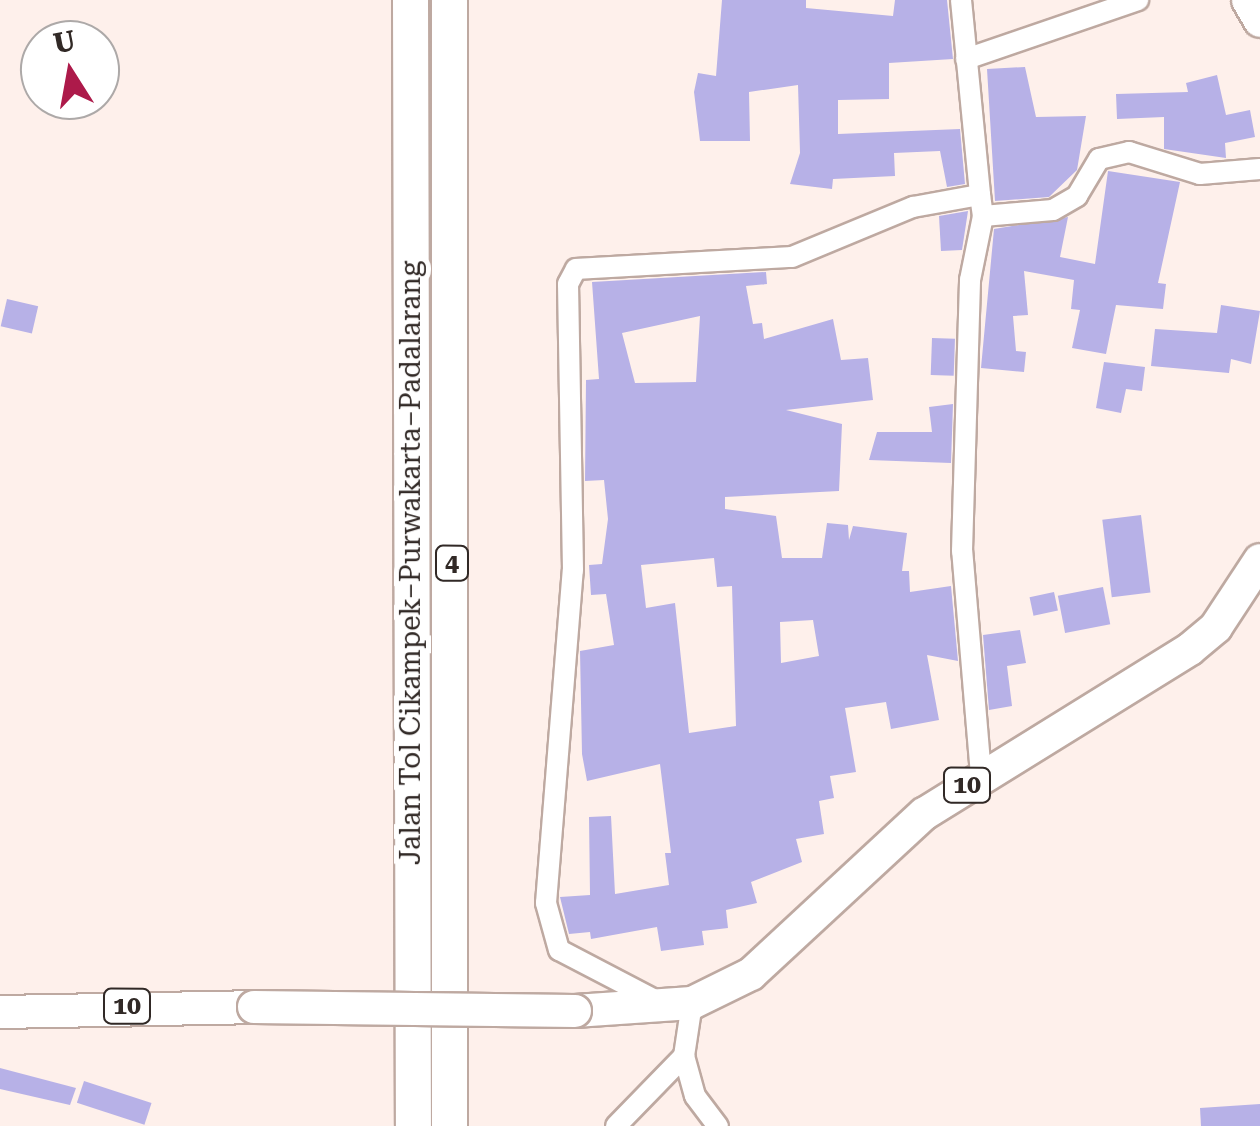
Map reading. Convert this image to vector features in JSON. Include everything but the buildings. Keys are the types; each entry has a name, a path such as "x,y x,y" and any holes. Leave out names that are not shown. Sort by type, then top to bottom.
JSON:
{"highway":[{"name":"Jalan Tol Cikampek–Purwakarta–Padalarang","path":"410,0 413,1126"},
{"name":"Jalan Tol Cikampek–Purwakarta–Padalarang","path":"449,0 449,1126"},
{"path":"1248,0 1260,21"},
{"name":"10","path":"0,1012 254,1008 576,1011 681,1005 750,974 860,868 982,774 1190,649 1216,627 1260,560"}],"street":[{"path":"961,0 982,205 970,280 962,551 982,774"},
{"path":"966,58 1138,0"},
{"path":"718,1126 695,1096 684,1056 681,1005 558,950 546,903 573,570 568,284 576,269 595,264 792,256 912,208 982,205 1053,210 1077,196 1099,159 1129,152 1200,174 1260,169"},
{"path":"616,1126 684,1056"}]}
